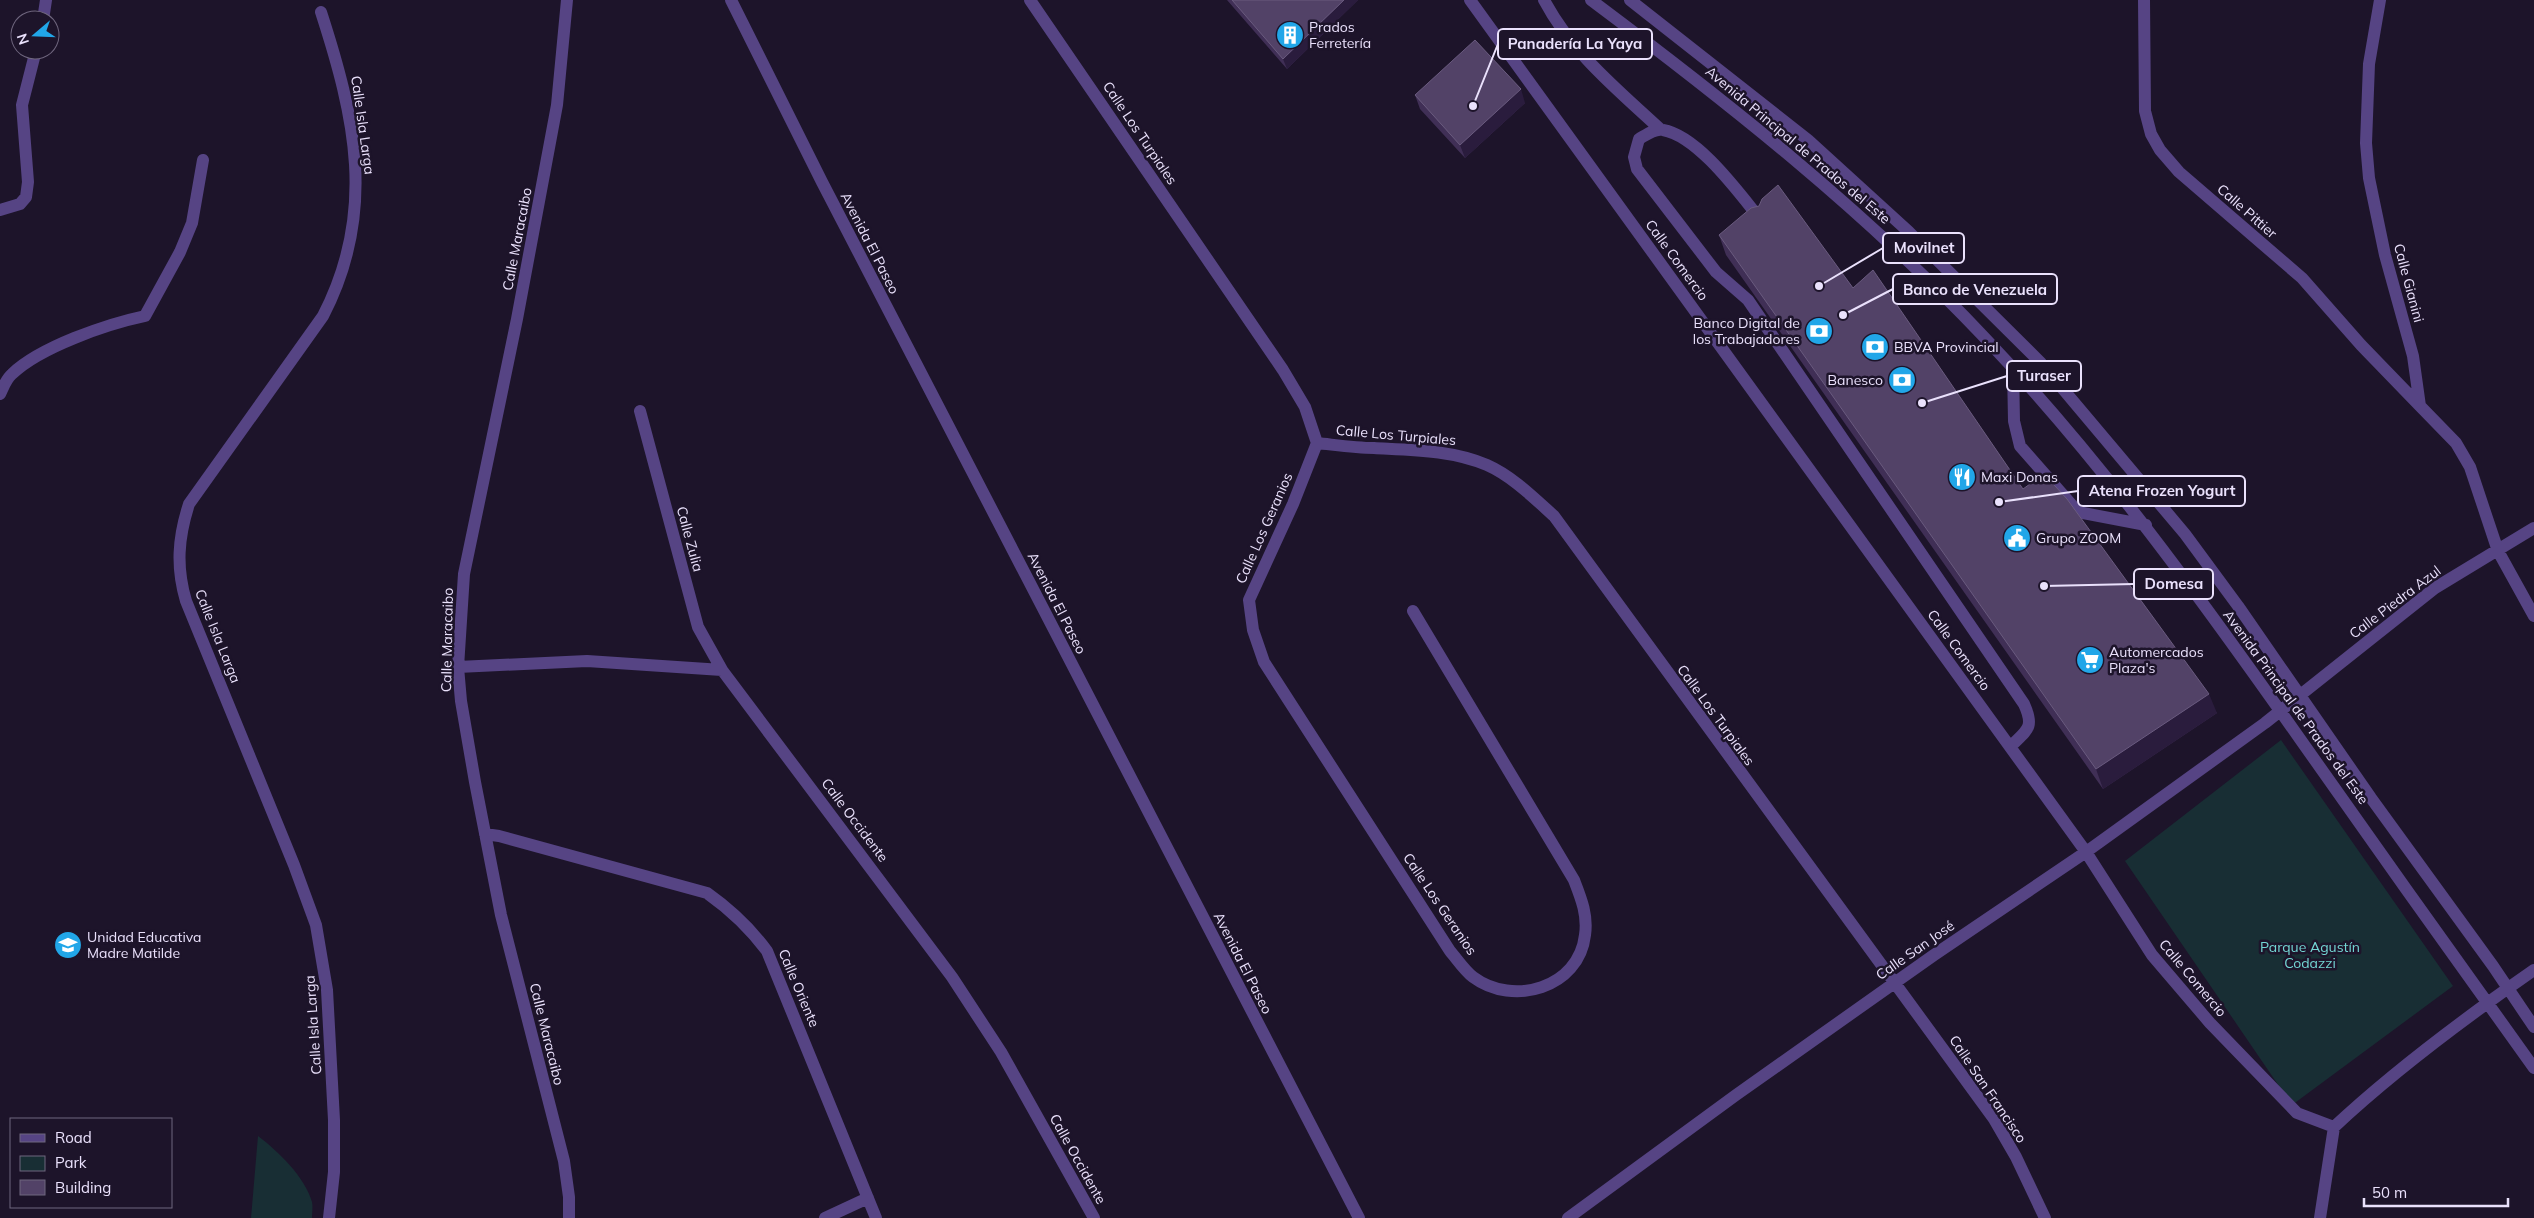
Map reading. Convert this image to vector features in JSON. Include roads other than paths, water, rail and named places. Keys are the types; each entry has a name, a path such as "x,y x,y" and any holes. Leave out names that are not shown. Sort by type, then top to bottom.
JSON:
{"street":[{"name":"Calle Maracaibo","path":"567,0 557,105 515,329 464,574 458,666 461,701 484,834 501,915 564,1160 569,1197 568,1218"},
{"name":"Avenida El Paseo","path":"730,0 826,191 1359,1218"},
{"name":"Calle Los Turpiales","path":"1030,0 1283,370 1305,408 1317,442 1462,456 1488,465 1507,477 1554,516 1846,920 1895,982"},
{"name":"Calle Comercio","path":"1470,0 2086,852 2152,955 2210,1023 2297,1113 2334,1127"},
{"path":"1544,0 1555,21 1574,47 1660,130 1675,134 1703,154 1761,220"},
{"name":"Avenida Principal de Prados del Este","path":"1590,0 1762,131 1868,222 1933,283 2013,368 2146,525 2281,710 2534,1068"},
{"name":"Avenida Principal de Prados del Este","path":"1630,0 1808,140 1974,294 2041,363 2185,534 2238,606 2299,696 2534,1027"},
{"name":"Calle Pittier","path":"2144,0 2145,111 2151,134 2160,150 2179,172 2302,278 2361,345 2420,406"},
{"name":"Calle Gianini","path":"2380,0 2369,64 2366,143 2370,178 2385,255 2413,356 2420,406"},
{"name":"Calle Isla Larga","path":"321,12 340,70 357,171 354,217 347,256 337,288 322,316 189,504 179,539 178,559 180,579 186,601 290,856 316,925 327,990 334,1120 334,1172 329,1218"},
{"path":"0,210 20,204 26,197 28,182 22,105 33,60"},
{"path":"1660,130 1639,139 1634,157 1637,169 1716,272 1748,300 2024,704 2030,718 2029,728 2010,747"},
{"path":"0,394 10,376 30,360 122,321 145,316 180,252 192,223 203,160"},
{"path":"2013,368 2014,421 2020,446 2078,512 2146,525"},
{"path":"2420,406 2456,443 2470,467 2498,551 2534,616"},
{"name":"Calle Zulia","path":"640,411 698,627 722,670"},
{"name":"Calle Los Geranios","path":"1317,442 1293,504 1249,600 1253,630 1264,662 1450,951 1473,977 1497,988 1522,992 1546,986 1564,976 1579,958 1585,935 1585,907 1574,880 1413,611"},
{"name":"Calle Piedra Azul","path":"2281,710 2435,588 2534,528"},
{"path":"458,666 587,661 722,670"},
{"name":"Calle Occidente","path":"722,670 952,977 1001,1052 1094,1218"},
{"name":"Calle San José","path":"1568,1218 1736,1095 1895,982 2086,852 2281,710"},
{"name":"Calle Oriente","path":"484,834 500,836 681,884 708,893 732,910 750,928 767,951 876,1218"},
{"path":"2320,1218 2334,1127 2362,1102 2488,1002 2534,970"},
{"name":"Calle San Francisco","path":"1895,982 1994,1120 2016,1156 2045,1218"},
{"path":"825,1218 868,1198"}],"place":[{"name":"Prados Ferretería","path":"1290,35"},
{"name":"Panadería La Yaya","path":"1473,106"},
{"name":"Movilnet","path":"1819,286"},
{"name":"Banco de Venezuela","path":"1843,315"},
{"name":"Banco Digital de los Trabajadores","path":"1819,331"},
{"name":"BBVA Provincial","path":"1875,347"},
{"name":"Banesco","path":"1902,380"},
{"name":"Turaser","path":"1922,403"},
{"name":"Maxi Donas","path":"1962,477"},
{"name":"Atena Frozen Yogurt","path":"1999,502"},
{"name":"Grupo ZOOM","path":"2017,538"},
{"name":"Domesa","path":"2044,586"},
{"name":"Automercados Plaza's","path":"2090,660"},
{"name":"Unidad Educativa Madre Matilde","path":"68,945"}],"park label":[{"name":"Parque Agustín Codazzi","path":"2310,956"}]}
